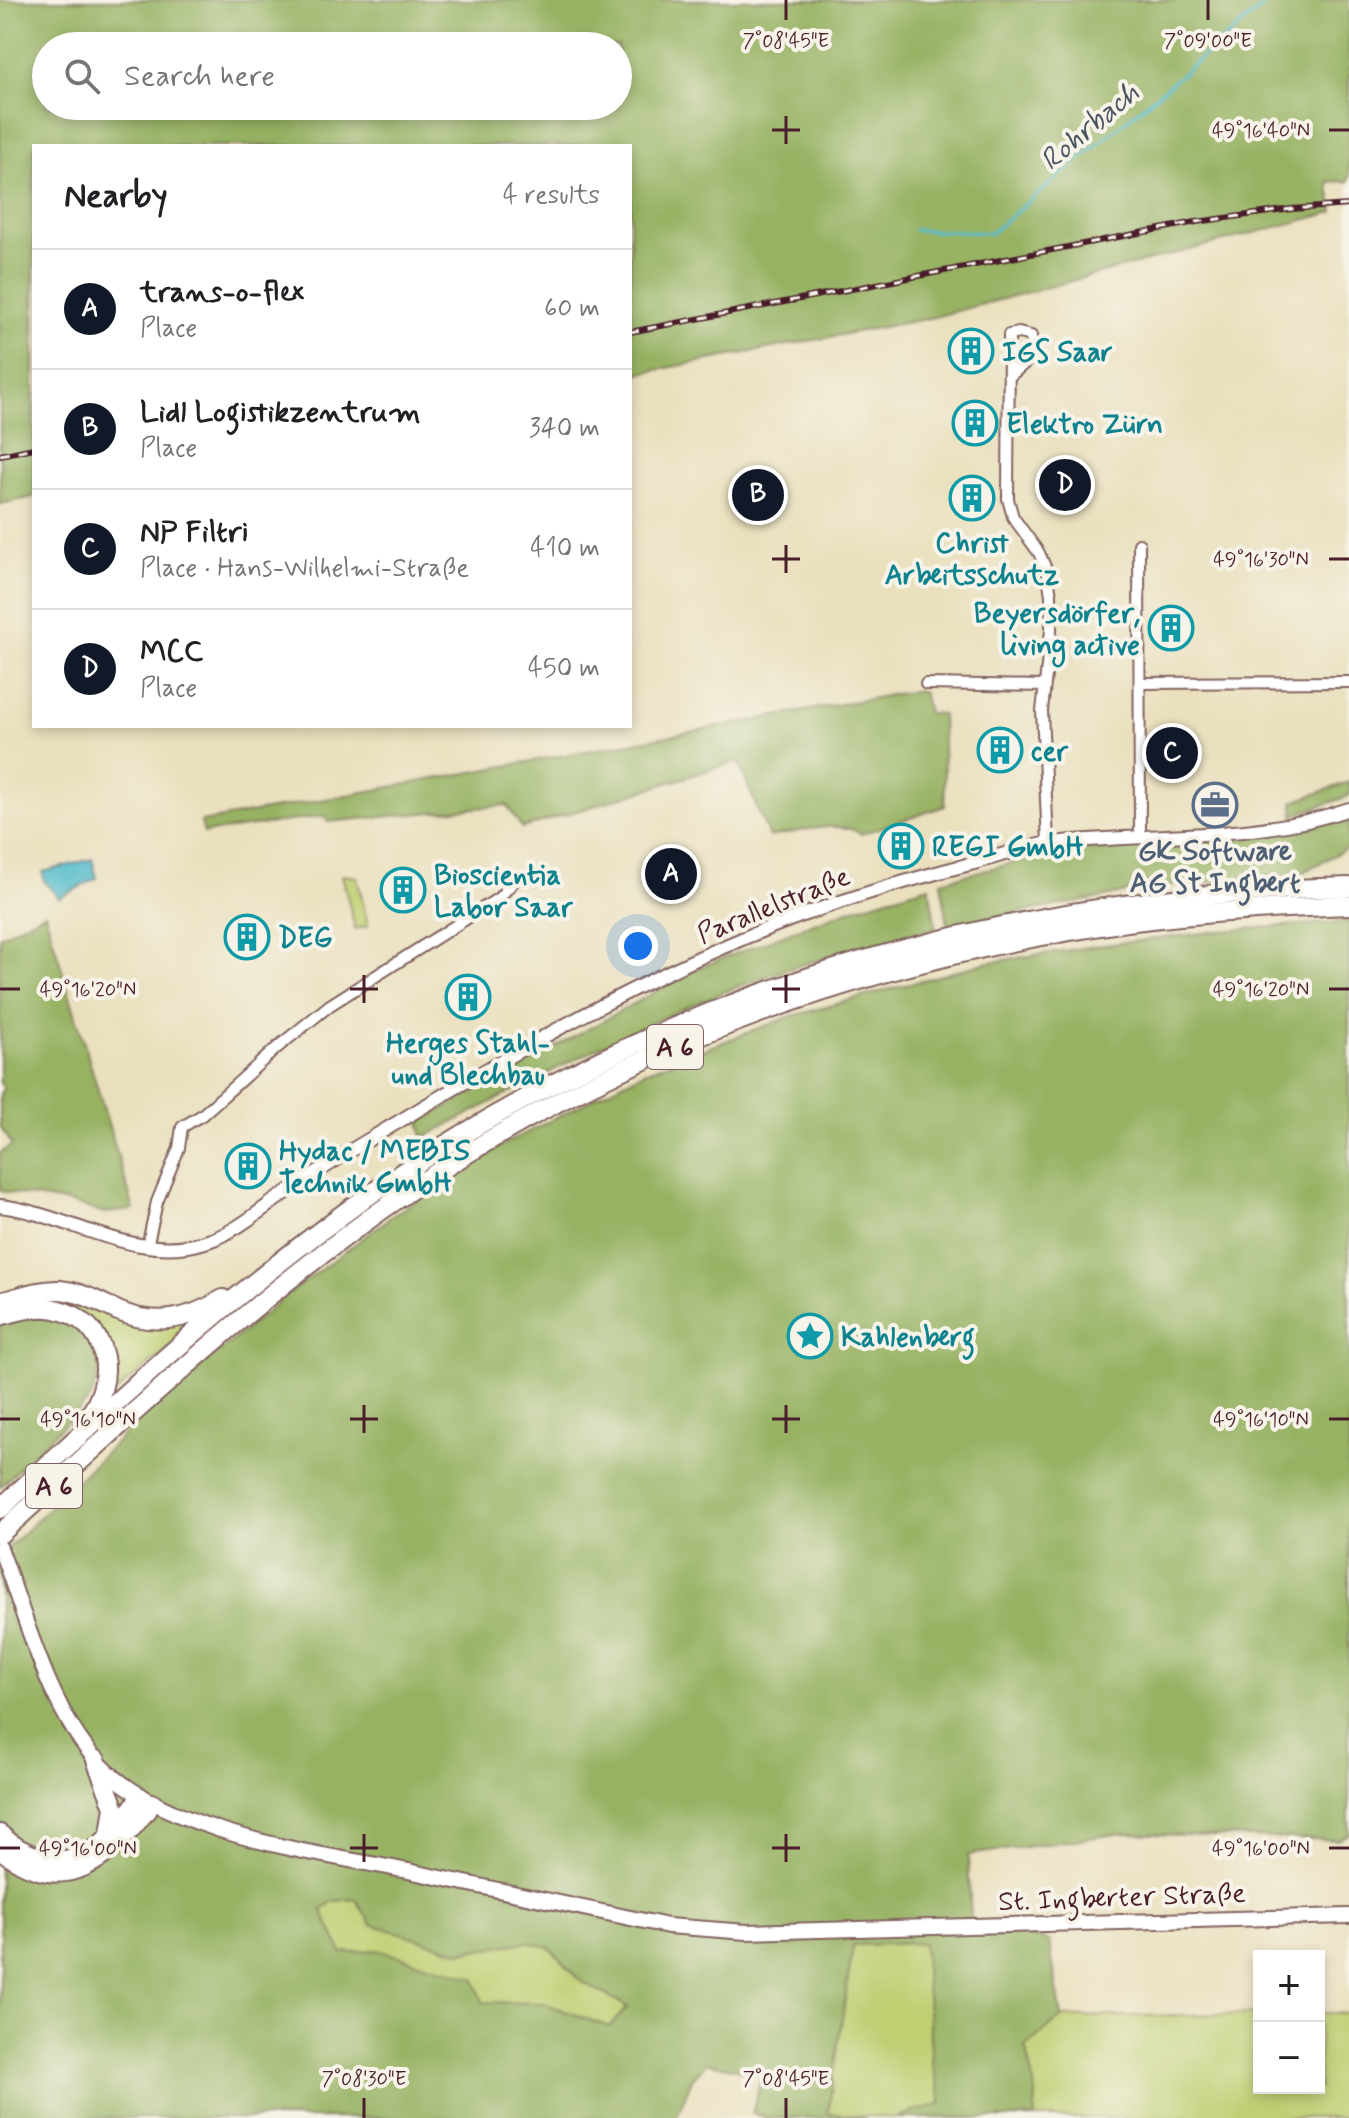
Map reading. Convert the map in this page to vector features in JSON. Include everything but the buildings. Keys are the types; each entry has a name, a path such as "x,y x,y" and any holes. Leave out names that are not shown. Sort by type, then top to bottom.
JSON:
{"highway":[{"name":"A 6","path":"0,1509 263,1275 406,1171 531,1095 625,1048 691,1019 807,976 973,931 1134,903 1349,887"},
{"name":"A 6","path":"0,1534 211,1347 359,1227 480,1147 536,1114 627,1068 811,994 886,971 977,949 1136,921 1349,905"},
{"path":"0,1302 59,1290 87,1295 138,1319 176,1320 214,1305 263,1275"},
{"path":"0,1316 37,1307 54,1308 88,1325 104,1350 106,1379 90,1416 35,1477"},
{"path":"96,1760 114,1807 113,1827 108,1836"},
{"path":"0,1834 15,1848 40,1858 67,1860 90,1852 146,1800"},
{"path":"0,1849 22,1865 47,1872 70,1872 94,1864 109,1853 146,1800"}],"main road":[{"name":"St. Ingberter Straße","path":"0,1548 65,1714 96,1760 114,1778 146,1800 183,1817 260,1840 668,1926 723,1932 1349,1916"}],"street":[{"path":"1010,376 1008,499 1013,517 1039,553 1047,571 1051,595 1051,630 1042,711 1048,843"},
{"path":"1139,544 1140,837"},
{"path":"1140,683 1349,682"},
{"path":"926,684 1044,686"},
{"name":"Parallelstraße","path":"0,1206 39,1212 112,1239 147,1247 174,1248 207,1242 499,1062 688,964 764,930 869,891 1048,843 1291,826 1349,809"},
{"path":"147,1247 157,1202 179,1148 182,1127 202,1115 330,1005 499,898 514,881"}],"green space":[{"path":"0,0 1349,0 1349,181 1328,182 1334,212 930,318 632,375 632,144 32,144 32,497 0,504"},
{"path":"923,691 928,713 942,714 945,806 861,834 851,829 828,827 769,837 738,761 522,828 507,805 328,822 325,816 204,833 201,822 901,693"},
{"path":"1349,782 1349,796 1294,815 1293,802"},
{"path":"1349,818 1349,847 1305,871 1143,888 948,925 941,881 1049,854 1304,829"},
{"path":"342,875 357,877 368,926 355,929"},
{"path":"929,886 936,928 799,966 711,997 586,1054 423,1138 420,1122 698,968 848,910"},
{"path":"45,913 134,1210 105,1213 70,1203 0,1191 0,1153 12,1145 0,1126 0,1093 4,1088 0,1083 0,936"},
{"path":"1349,921 1349,1834 1338,1840 1124,1833 968,1855 971,1922 1049,1941 1062,2017 1025,2047 1036,2094 1034,2118 895,2118 942,2103 932,2063 923,1943 853,1945 828,2113 866,2118 767,2118 752,2113 762,2075 707,2062 692,2079 676,2118 0,2118 0,1556 144,1415 287,1295 392,1216 487,1153 644,1072 789,1017 985,963 1220,931","holes":["356,1899 371,1924 460,1952 527,1942 549,1947 581,1981 628,2007 609,2027 543,2003 483,2002 474,1978 377,1950 342,1953 322,1910 333,1901"]},
{"path":"60,1295 190,1322 194,1327 110,1397 22,1302"},
{"path":"57,1315 87,1333 99,1369 91,1398 0,1487 0,1321"},
{"path":"356,1899 460,1952 527,1942 549,1947 581,1981 628,2007 609,2027 543,2003 483,2003 377,1950 342,1953 322,1910 332,1901"},
{"path":"924,1943 932,2063 942,2104 895,2118 827,2114 853,1945"},
{"path":"1325,2013 1349,2013 1349,2118 1034,2118 1036,2094 1025,2047 1062,2017 1253,2014 1253,2094 1325,2094"}],"water":[{"path":"92,859 97,878 59,898 44,881 43,872"}],"waterway":[{"name":"Rohrbach","path":"914,230 991,233 1271,0"}],"railway":[{"path":"632,332 1196,222 1349,205"},
{"path":"0,455 32,448"}],"place":[{"name":"IGS Saar","path":"971,351"},
{"name":"Elektro Zürn","path":"975,423"},
{"name":"MCC","path":"1065,485"},
{"name":"Lidl Logistikzentrum","path":"758,495"},
{"name":"Christ Arbeitsschutz","path":"972,498"},
{"name":"Beyersdörfer, living active","path":"1171,628"},
{"name":"cer","path":"1000,750"},
{"name":"NP Filtri","path":"1172,753"},
{"name":"GK Software AG St Ingbert","path":"1215,805"},
{"name":"REGI GmbH","path":"901,846"},
{"name":"trans-o-flex","path":"671,874"},
{"name":"Bioscientia Labor Saar","path":"403,890"},
{"name":"DEG","path":"247,937"},
{"name":"Herges Stahl- und Blechbau","path":"468,997"},
{"name":"Hydac / MEBIS Technik GmbH","path":"248,1166"},
{"name":"Kahlenberg","path":"810,1336"}]}
